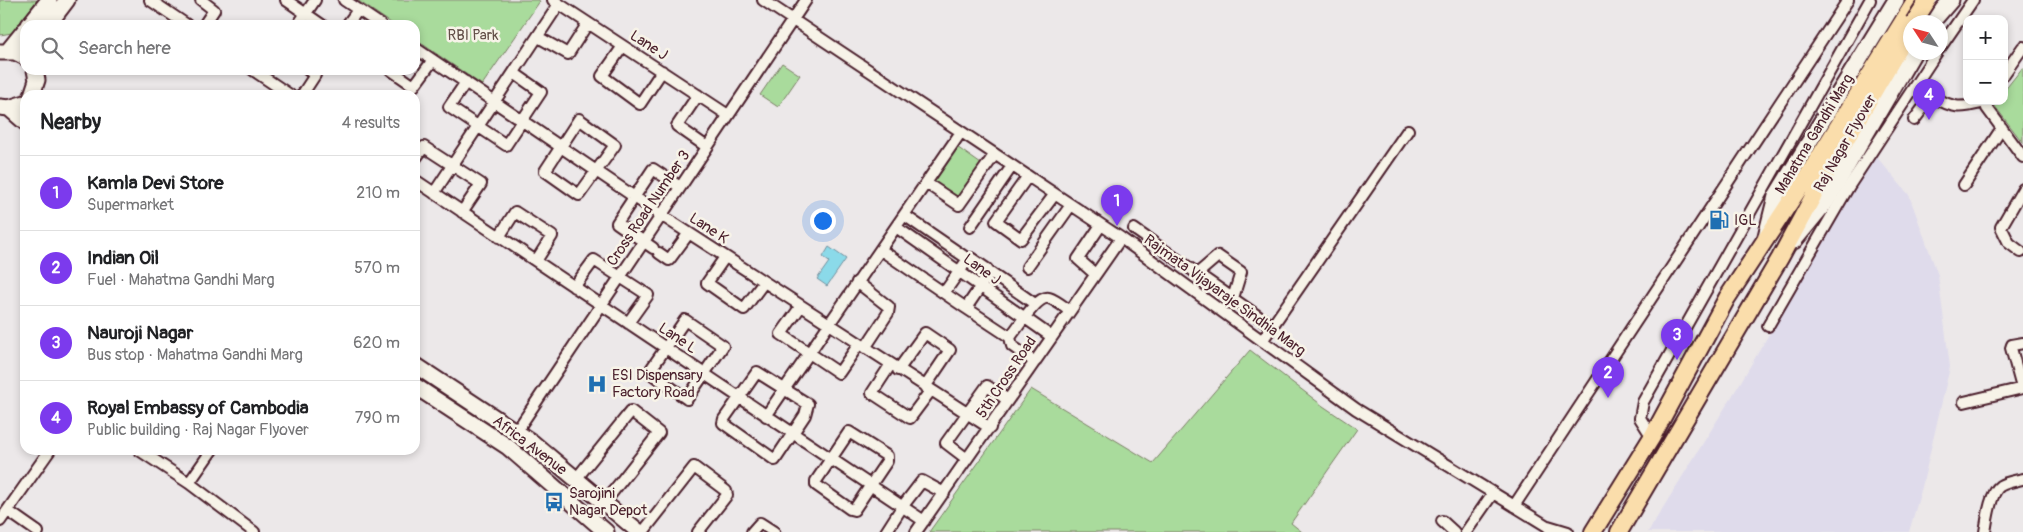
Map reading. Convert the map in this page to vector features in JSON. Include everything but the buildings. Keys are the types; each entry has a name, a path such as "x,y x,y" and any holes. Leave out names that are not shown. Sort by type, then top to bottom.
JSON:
{"main road":[{"name":"Raj Nagar Flyover","path":"1764,245 1916,0"},
{"path":"1918,15 1926,0"},
{"name":"Raj Nagar Flyover","path":"1780,258 1816,191 1903,40"},
{"name":"Mahatma Gandhi Marg","path":"1593,532 1652,437 1728,298 1764,245"},
{"path":"1619,532 1780,258"}],"street":[{"path":"33,20 49,0"},
{"path":"52,20 67,0"},
{"path":"150,0 164,4 181,20"},
{"path":"200,0 214,10 207,20"},
{"path":"286,0 315,20"},
{"path":"301,20 315,0"},
{"path":"344,0 373,20"},
{"name":"Rajmata Vijayaraje Sindhia Marg","path":"763,0 1121,238 1356,409 1550,529 1568,532"},
{"name":"Cross Road Number 3","path":"516,432 806,0"},
{"path":"1514,506 1848,0"},
{"path":"1652,437 1640,418 1643,402 1870,0"},
{"path":"1926,0 1932,15"},
{"path":"1937,15 1950,0"},
{"path":"1948,36 1973,0"},
{"name":"Mahatma Gandhi Marg","path":"1764,245 1776,196 1896,1"},
{"path":"434,193 538,37 556,2"},
{"name":"Lane J","path":"556,2 728,115"},
{"path":"351,20 358,10"},
{"path":"538,37 568,54 588,23"},
{"path":"4,52 20,35"},
{"path":"623,46 602,76 640,104 662,71"},
{"name":"Lane K","path":"420,51 688,233 990,428"},
{"path":"4,52 15,52 20,54"},
{"path":"2008,69 2021,54"},
{"path":"398,75 414,86 433,60"},
{"path":"1780,258 1826,202 1909,60"},
{"path":"1768,326 1849,186 1932,60"},
{"path":"466,82 449,107 506,145 540,92 514,73"},
{"path":"33,90 36,75"},
{"path":"36,75 38,90"},
{"path":"266,75 284,90"},
{"path":"305,90 315,75"},
{"path":"1891,92 1904,102"},
{"path":"698,95 677,126 707,146"},
{"path":"1914,120 1932,96 1953,107 1961,108 1972,105"},
{"path":"5,108 20,104"},
{"path":"1987,105 2023,157"},
{"path":"5,108 20,118"},
{"path":"579,119 615,145 579,195 545,171 560,146 579,119"},
{"path":"1964,185 2002,128"},
{"path":"1262,341 1408,130"},
{"path":"766,416 961,132"},
{"path":"420,152 424,146 481,184 462,212"},
{"path":"926,183 959,205 995,154"},
{"path":"970,227 1012,166"},
{"path":"680,187 654,170 617,223 669,260 688,233"},
{"path":"1028,176 996,221 1022,239 1055,194"},
{"name":"Lane L","path":"420,183 924,522"},
{"path":"2021,252 2009,243 2001,227 2023,189"},
{"path":"1027,267 1071,205"},
{"path":"499,237 515,212 552,236 536,261"},
{"path":"904,215 968,259 971,258 1035,304"},
{"path":"1096,274 1078,259 1101,225"},
{"name":"Lane J","path":"896,227 982,286 1052,338"},
{"path":"1134,229 1272,326"},
{"name":"5th Cross Road","path":"916,532 1121,238"},
{"path":"881,250 1010,337 1012,346 1035,362"},
{"path":"1197,274 1218,256 1241,272 1233,298"},
{"path":"725,257 707,283 744,309 764,282"},
{"path":"944,293 968,259"},
{"path":"574,287 594,260 648,295 628,323"},
{"path":"966,308 982,286 989,272"},
{"path":"801,306 781,334 839,373 888,313 889,307 857,282"},
{"path":"1010,337 1040,300 1048,298 1070,311"},
{"path":"685,320 723,346 686,399 650,372 666,348 685,320"},
{"path":"925,333 950,350 928,388 910,418 872,393 925,333"},
{"path":"1964,402 2023,388 2011,348 2012,345 2023,342"},
{"name":"Africa Avenue","path":"420,368 516,432 641,532"},
{"path":"757,372 784,389 808,404 805,415 775,460 723,423 757,372"},
{"path":"968,459 946,444 966,413 987,386 1008,400"},
{"name":"Africa Avenue","path":"420,389 508,447 606,532"},
{"path":"576,479 631,411 637,414 659,433 604,503"},
{"path":"849,432 852,432 887,456 887,460 854,510 816,485 816,481 831,459 849,432"},
{"path":"0,521 47,455"},
{"path":"147,455 189,483 254,532"},
{"path":"189,483 209,455"},
{"path":"641,532 694,467 726,491 727,495 698,532"},
{"path":"1985,532 1991,503 1997,489 2001,485 2023,479"},
{"path":"886,532 922,481 944,493"},
{"path":"1466,532 1493,493"},
{"path":"8,511 38,532"},
{"path":"1442,521 1454,532"},
{"path":"752,532 760,524 774,532"}],"shaded area":[{"path":"1875,155 1909,195 1938,275 1950,367 1922,487 1909,532 1648,532 1739,385"}],"green space":[{"path":"0,0 37,0 12,33 0,35"},
{"name":"RBI Park","path":"357,0 540,1 482,85 420,42 420,20 387,20"},
{"path":"782,63 800,75 778,107 760,95"},
{"path":"2023,67 2023,143 1994,105 2008,105 2008,86"},
{"path":"957,147 981,164 957,199 932,182"},
{"path":"1250,350 1323,406 1357,429 1291,523 1302,532 929,532 1031,389 1153,463"}],"water":[{"path":"829,247 846,259 827,286 817,279 829,262 823,257"}],"place":[{"name":"Royal Embassy of Cambodia","path":"1929,120"},
{"name":"IGL","path":"1719,220"},
{"name":"Kamla Devi Store","path":"1117,226"},
{"name":"Nauroji Nagar","path":"1677,360"},
{"name":"ESI Dispensary Factory Road","path":"597,384"},
{"name":"Indian Oil","path":"1608,398"},
{"name":"Sarojini Nagar Depot","path":"554,502"}]}
